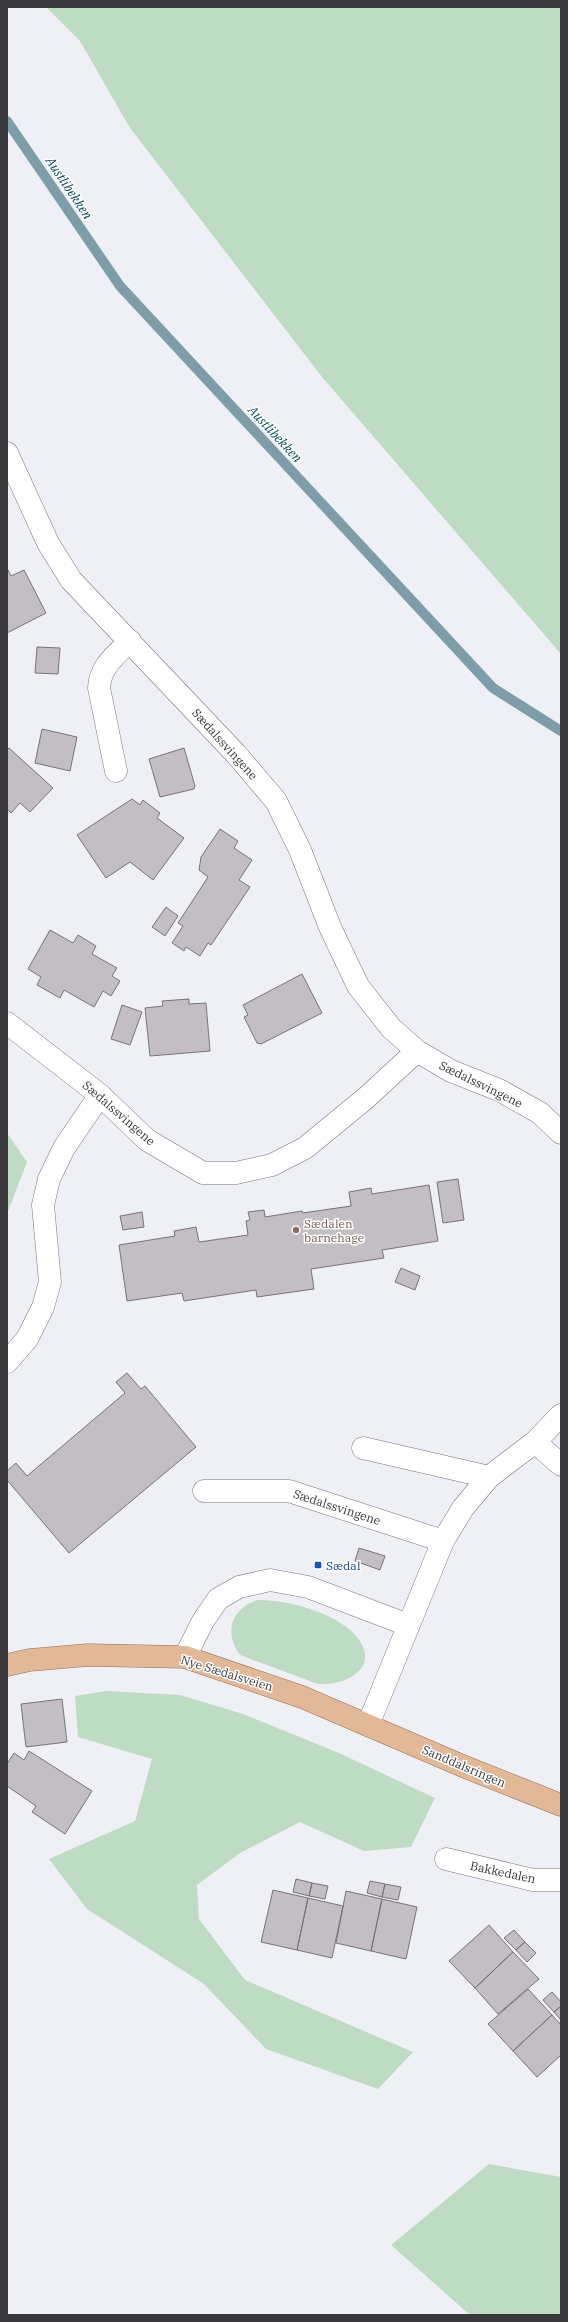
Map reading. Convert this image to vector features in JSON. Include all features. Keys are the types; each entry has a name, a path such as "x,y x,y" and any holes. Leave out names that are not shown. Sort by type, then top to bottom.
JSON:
{"main road":[{"name":"Nye Sædalsveien","path":"7,1665 30,1660 88,1655 185,1657 302,1697 368,1725"},
{"name":"Sanddalsringen","path":"368,1725 465,1767 561,1805"}],"street":[{"name":"Sædalssvingene","path":"7,453 48,543 71,580 236,754 276,801 300,850 330,927 358,986 390,1028 418,1051 451,1071 499,1090 540,1113 561,1133"},
{"path":"116,771 99,688 100,677 105,666 130,641"},
{"name":"Sædalssvingene","path":"7,1023 100,1095 147,1140 203,1173 236,1173 272,1166 305,1148 366,1098 418,1051"},
{"path":"7,1362 27,1339 43,1307 50,1282 43,1205 49,1179 64,1148 100,1095"},
{"path":"368,1725 443,1541 463,1508 490,1477 534,1442 561,1415"},
{"path":"534,1442 561,1465"},
{"path":"363,1448 490,1477"},
{"name":"Sædalssvingene","path":"204,1490 289,1491 443,1541"},
{"path":"185,1657 203,1621 218,1599 239,1587 270,1580 308,1587 408,1625"},
{"name":"Bakkedalen","path":"446,1859 533,1880 561,1880"}],"green space":[{"path":"46,7 561,7 561,654 322,377 130,128 80,41"},
{"path":"7,1133 27,1162 7,1214"},
{"path":"257,1600 269,1600 296,1605 324,1614 337,1621 356,1636 363,1647 365,1657 363,1665 358,1672 350,1678 340,1682 318,1684 240,1655 232,1638 232,1623 241,1610 248,1604"},
{"path":"106,1691 180,1695 243,1714 339,1753 435,1798 411,1847 364,1851 300,1822 240,1853 197,1885 199,1919 245,1980 413,2052 378,2089 266,2049 204,1984 87,1909 49,1859 135,1821 152,1759 78,1737 75,1696"},
{"path":"489,2164 561,2177 561,2315 470,2315 391,2245"}],"building":[{"path":"7,568 11,576 24,570 46,613 7,633"},
{"path":"37,647 60,648 58,674 35,673"},
{"path":"42,729 77,737 70,771 35,763"},
{"path":"9,748 53,788 30,812 20,803 11,813 7,809 7,750"},
{"path":"184,748 195,786 194,789 160,797 149,759"},
{"path":"132,799 140,805 143,800 160,813 157,818 184,838 153,880 130,862 106,878 77,835"},
{"path":"220,829 238,841 234,848 252,860 239,880 250,887 211,945 208,943 200,956 186,947 184,951 172,943 183,926 178,923 208,877 199,870 201,857"},
{"path":"166,907 178,916 165,936 152,927"},
{"path":"50,930 73,943 78,935 96,946 92,954 117,968 112,976 120,981 111,996 103,991 94,1007 64,990 60,998 37,985 41,977 28,969"},
{"path":"302,974 322,1013 261,1044 257,1043 244,1017 248,1015 243,1005"},
{"path":"189,999 189,1004 206,1003 210,1051 150,1056 145,1008 163,1006 162,1001"},
{"path":"122,1005 142,1012 130,1045 111,1039"},
{"path":"458,1179 464,1220 443,1223 437,1182"},
{"path":"429,1185 438,1241 382,1250 384,1258 311,1269 314,1289 257,1297 256,1290 184,1301 182,1293 127,1301 119,1245 175,1236 174,1231 196,1227 199,1242 248,1235 246,1221 250,1220 248,1212 264,1210 265,1217 302,1211 303,1213 351,1206 349,1192 371,1188 372,1194"},
{"path":"142,1212 144,1227 123,1230 120,1216"},
{"path":"401,1268 420,1276 415,1290 395,1282"},
{"path":"127,1373 141,1389 145,1386 196,1447 69,1553 7,1480 7,1471 16,1463 27,1476 125,1393 116,1382"},
{"path":"359,1548 385,1556 380,1570 355,1561"},
{"path":"62,1699 67,1742 26,1747 21,1704"},
{"path":"29,1751 92,1791 65,1834 32,1812 36,1806 7,1786 7,1764 14,1753 24,1760"},
{"path":"296,1879 312,1883 309,1896 293,1892"},
{"path":"370,1881 385,1884 382,1897 367,1893"},
{"path":"312,1883 328,1886 325,1899 309,1896"},
{"path":"385,1884 401,1887 398,1900 382,1897"},
{"path":"273,1890 308,1898 297,1950 261,1942"},
{"path":"346,1891 382,1899 371,1951 336,1943"},
{"path":"308,1898 343,1906 332,1958 297,1950"},
{"path":"382,1899 417,1907 406,1959 371,1951"},
{"path":"489,1925 513,1952 475,1988 449,1961"},
{"path":"514,1930 525,1942 516,1950 504,1938"},
{"path":"525,1942 536,1953 527,1962 516,1950"},
{"path":"513,1952 539,1979 498,2014 475,1988"},
{"path":"528,1989 552,2015 513,2051 488,2024"},
{"path":"552,1992 561,2002 561,2006 554,2012 543,2000"},
{"path":"561,2006 561,2020 554,2012"},
{"path":"552,2015 561,2025 561,2055 537,2077 513,2051"}],"waterway":[{"name":"Austlibekken","path":"7,121 120,286 493,688 561,731"}],"place":[{"name":"Sædalen barnehage","path":"296,1230"},
{"name":"Sædal","path":"318,1565"}]}
